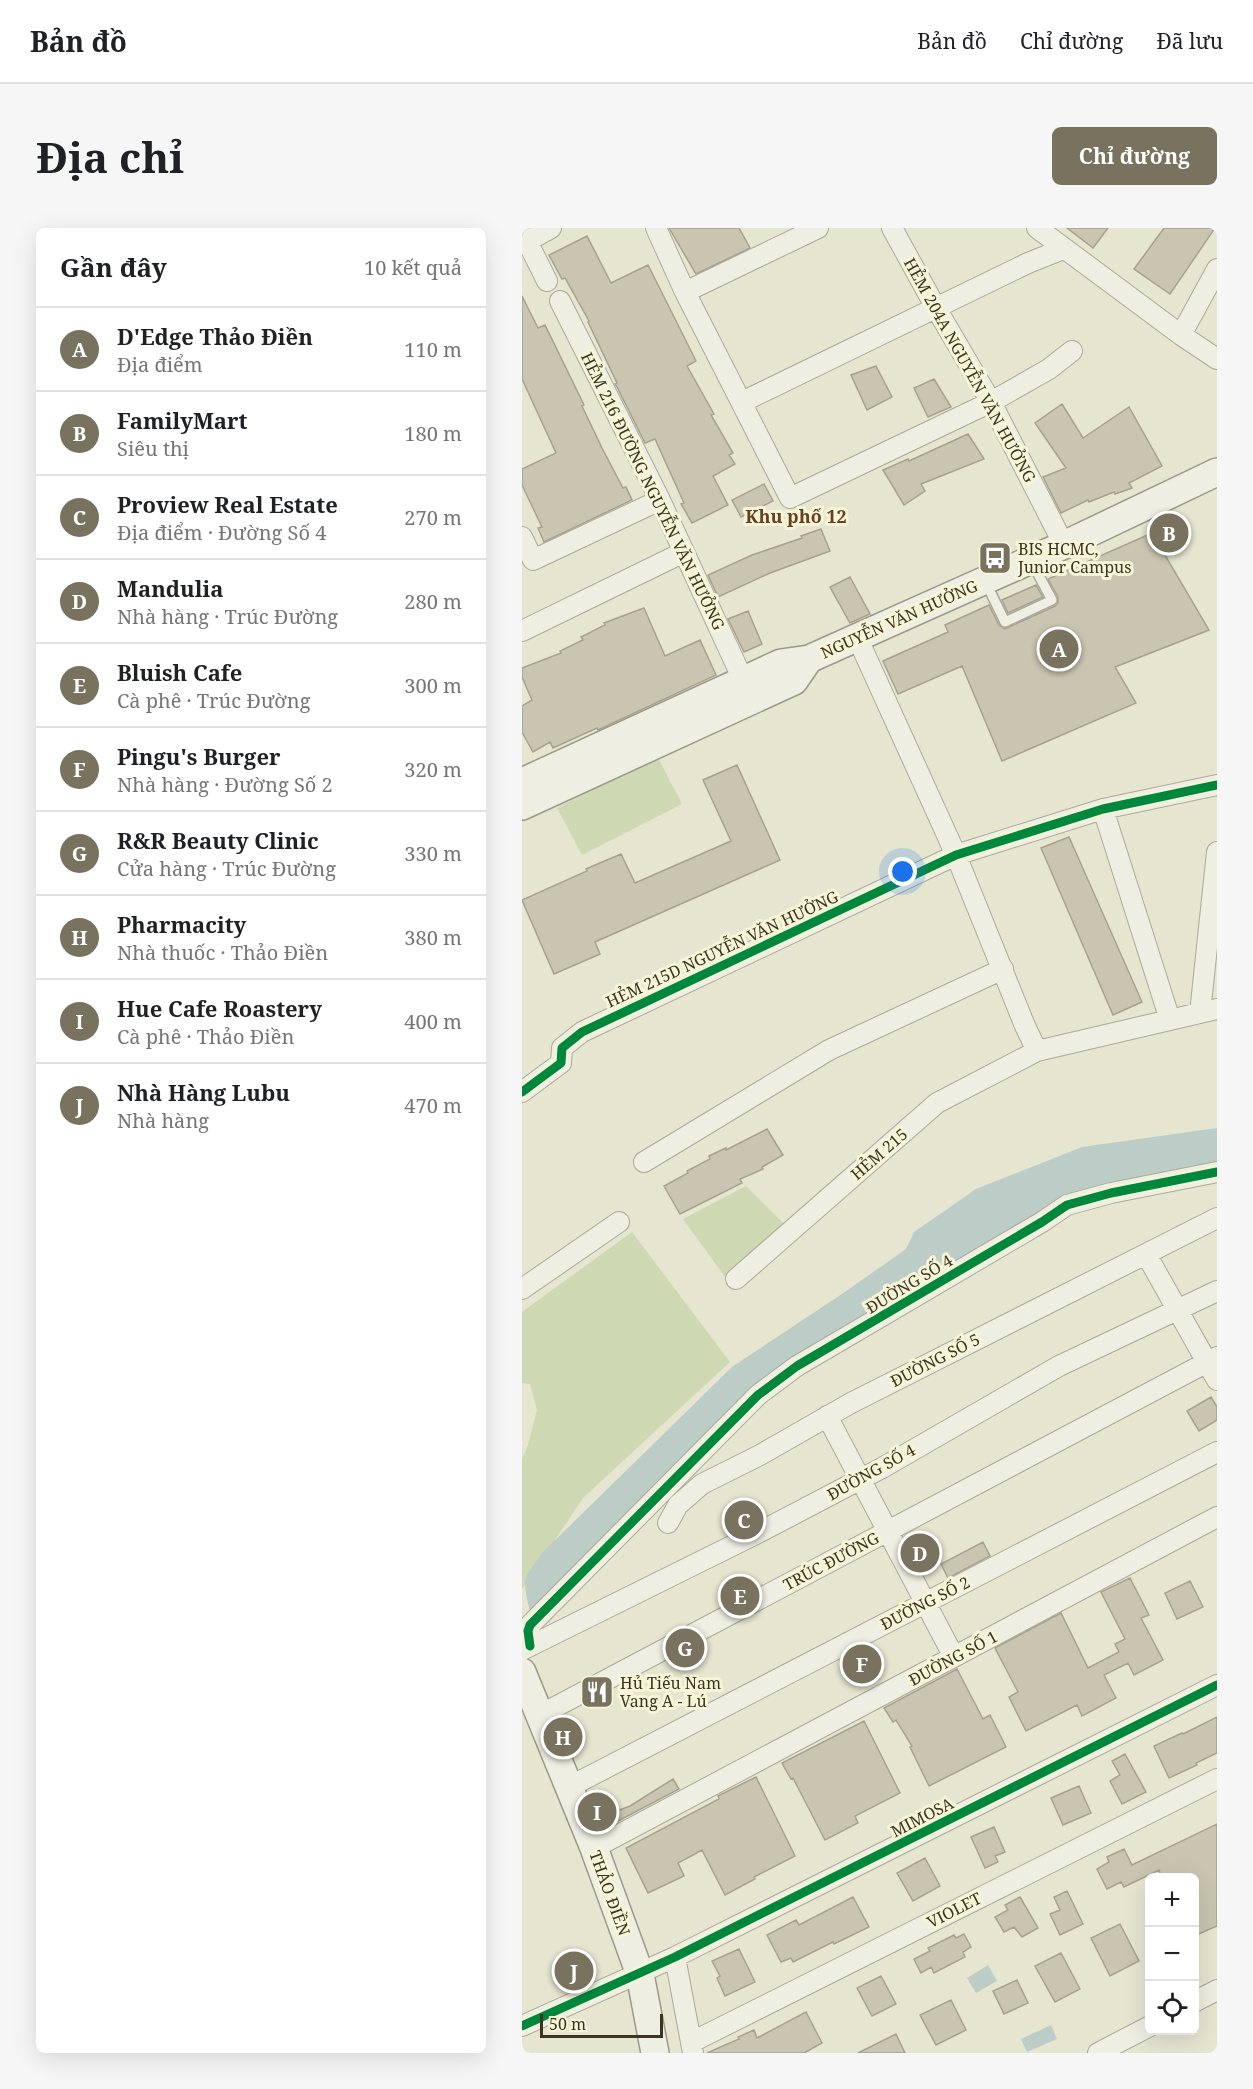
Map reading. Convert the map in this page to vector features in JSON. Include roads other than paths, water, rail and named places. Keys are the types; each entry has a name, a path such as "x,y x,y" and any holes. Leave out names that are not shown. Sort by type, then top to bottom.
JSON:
{"main road":[{"name":"NGUYỄN VĂN HƯỞNG","path":"522,806 782,663 809,659 1216,477"},
{"name":"NGUYỄN VĂN HƯỞNG","path":"526,777 660,731 794,681 809,659"},
{"name":"THẢO ĐIỀN","path":"522,1672 594,1848 640,1974 655,2053"}],"street":[{"path":"547,281 524,239 551,228"},
{"path":"656,228 685,292 790,498 991,402 1049,369 1072,351"},
{"path":"685,292 818,228"},
{"name":"HẺM 204A NGUYỄN VĂN HƯỞNG","path":"892,228 991,402 1064,545"},
{"path":"1037,228 1217,359"},
{"path":"742,402 1028,263 1063,249"},
{"path":"1181,335 1217,269"},
{"name":"HẺM 216 ĐƯỜNG NGUYỄN VĂN HƯỞNG","path":"561,301 660,500 744,682"},
{"path":"522,537 533,560 660,500"},
{"path":"522,631 684,552"},
{"path":"857,637 956,855 1037,1051"},
{"name":"HẺM 215D NGUYỄN VĂN HƯỞNG","path":"522,1092 561,1063 562,1048 582,1032 956,855 1103,809 1217,785"},
{"path":"1103,809 1170,1020"},
{"path":"1209,1011 1217,852"},
{"path":"644,1162 829,1050 1003,969"},
{"name":"HẺM 215","path":"736,1280 937,1103 1037,1051 1209,1011"},
{"name":"ĐƯỜNG SỐ 4","path":"526,1648 530,1625 758,1395 797,1366 916,1298 1067,1205 1111,1193 1217,1172"},
{"name":"ĐƯỜNG SỐ 5","path":"668,1523 678,1505 702,1484 760,1455 827,1416 1217,1218"},
{"path":"522,1289 619,1222"},
{"path":"1146,1254 1212,1360 1217,1380"},
{"name":"ĐƯỜNG SỐ 4","path":"526,1648 758,1533 861,1479 1059,1366 1217,1291"},
{"name":"TRÚC ĐƯỜNG","path":"540,1715 1212,1360"},
{"path":"827,1416 954,1657"},
{"name":"ĐƯỜNG SỐ 2","path":"568,1787 1217,1452"},
{"name":"ĐƯỜNG SỐ 1","path":"594,1848 1217,1517"},
{"name":"MIMOSA","path":"522,2026 675,1958 1217,1685"},
{"name":"VIOLET","path":"692,2048 1217,1779"},
{"path":"675,1958 692,2048"},
{"path":"1199,1999 1217,1990"},
{"path":"1098,2053 1145,2028"}],"lane":[{"path":"985,580 1005,622 1052,600 1030,560"}],"place":[{"name":"FamilyMart","path":"1169,533"},
{"name":"BIS HCMC, Junior Campus","path":"995,558"},
{"name":"D'Edge Thảo Điền","path":"1059,649"},
{"name":"Proview Real Estate","path":"744,1520"},
{"name":"Mandulia","path":"920,1553"},
{"name":"Bluish Cafe","path":"740,1596"},
{"name":"R&R Beauty Clinic","path":"685,1648"},
{"name":"Pingu's Burger","path":"862,1664"},
{"name":"Hủ Tiếu Nam Vang A - Lú","path":"597,1692"},
{"name":"Pharmacity","path":"563,1737"},
{"name":"Hue Cafe Roastery","path":"597,1812"},
{"name":"Nhà Hàng Lubu","path":"574,1971"}],"district":[{"name":"Khu phố 12","path":"796,516"}]}
